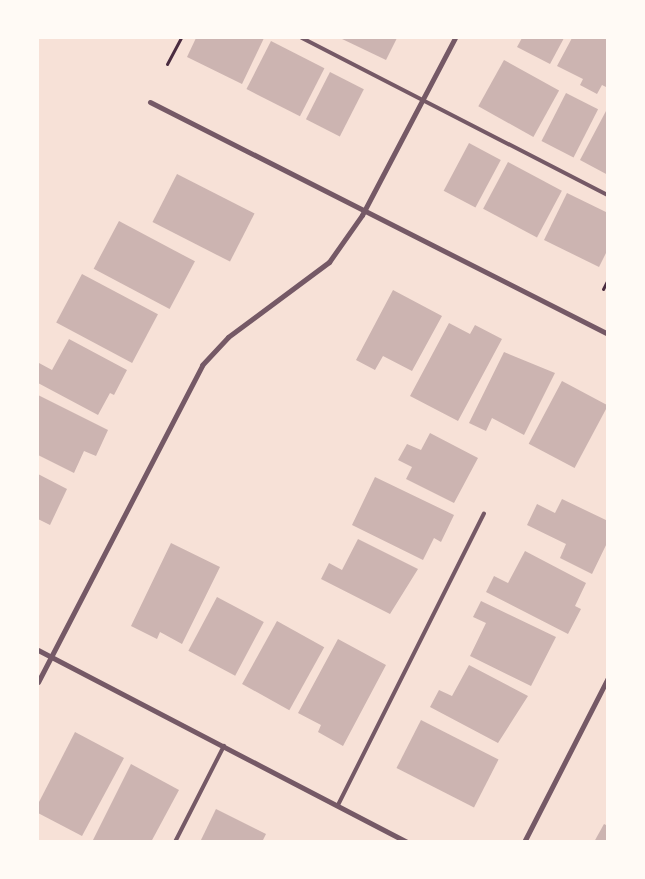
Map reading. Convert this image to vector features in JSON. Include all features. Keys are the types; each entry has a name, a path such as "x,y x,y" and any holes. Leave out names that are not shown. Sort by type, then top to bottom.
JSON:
{"street":[{"path":"38,682 202,365 228,337 329,262 364,210 455,38"},
{"path":"150,102 608,334"},
{"path":"38,650 408,842"},
{"path":"524,842 608,678"}],"lane":[{"path":"302,38 608,195"},
{"path":"338,805 484,513"},
{"path":"175,842 224,746"}],"path":[{"path":"167,64 181,38"},
{"path":"603,288 608,279"}],"building":[{"path":"196,38 264,38 242,84 187,57"},
{"path":"340,38 397,38 386,60"},
{"path":"522,38 564,38 550,64 517,47"},
{"path":"572,38 608,38 608,88 602,85 597,94 580,85 583,79 557,66"},
{"path":"271,41 324,68 300,116 246,89"},
{"path":"504,60 559,91 533,137 478,106"},
{"path":"330,72 364,89 340,136 306,119"},
{"path":"566,93 598,109 574,157 541,141"},
{"path":"606,111 608,112 608,175 580,160"},
{"path":"469,143 501,160 475,208 444,191"},
{"path":"508,162 562,191 537,237 483,209"},
{"path":"177,174 255,213 230,262 152,222"},
{"path":"567,193 608,213 608,249 599,267 544,240"},
{"path":"119,221 195,261 170,309 94,269"},
{"path":"82,274 158,314 132,363 56,323"},
{"path":"393,290 442,316 412,371 383,356 375,370 356,360"},
{"path":"449,323 470,334 475,325 502,339 458,421 410,396"},
{"path":"69,339 127,370 114,395 110,393 98,415 38,383 39,363 52,370"},
{"path":"504,352 555,373 524,435 492,418 486,431 469,423"},
{"path":"562,381 608,405 575,468 529,444"},
{"path":"38,395 108,430 96,456 84,451 74,473 38,455"},
{"path":"430,433 478,458 454,503 406,479 412,467 398,460 407,444 421,450"},
{"path":"38,474 67,489 50,525 38,519"},
{"path":"375,477 454,515 441,542 434,538 423,560 352,525"},
{"path":"562,499 608,521 608,541 592,574 560,558 566,544 527,525 537,504 555,513"},
{"path":"358,539 418,569 390,614 321,579 329,563 342,570"},
{"path":"171,543 220,567 182,644 160,632 157,639 131,626"},
{"path":"525,551 586,583 575,606 581,609 568,634 486,592 494,576 508,583"},
{"path":"217,597 264,622 235,676 188,651"},
{"path":"481,601 556,637 531,686 470,656 486,623 473,617"},
{"path":"277,621 324,647 289,710 242,684"},
{"path":"338,639 386,665 343,746 318,732 321,725 298,713"},
{"path":"469,665 528,696 498,743 430,707 439,690 452,696"},
{"path":"421,720 499,759 474,808 396,768"},
{"path":"75,732 124,758 82,836 38,813 38,804"},
{"path":"131,764 179,790 151,842 92,842"},
{"path":"216,809 266,834 262,842 200,842"},
{"path":"604,824 608,826 608,842 594,842"}]}
